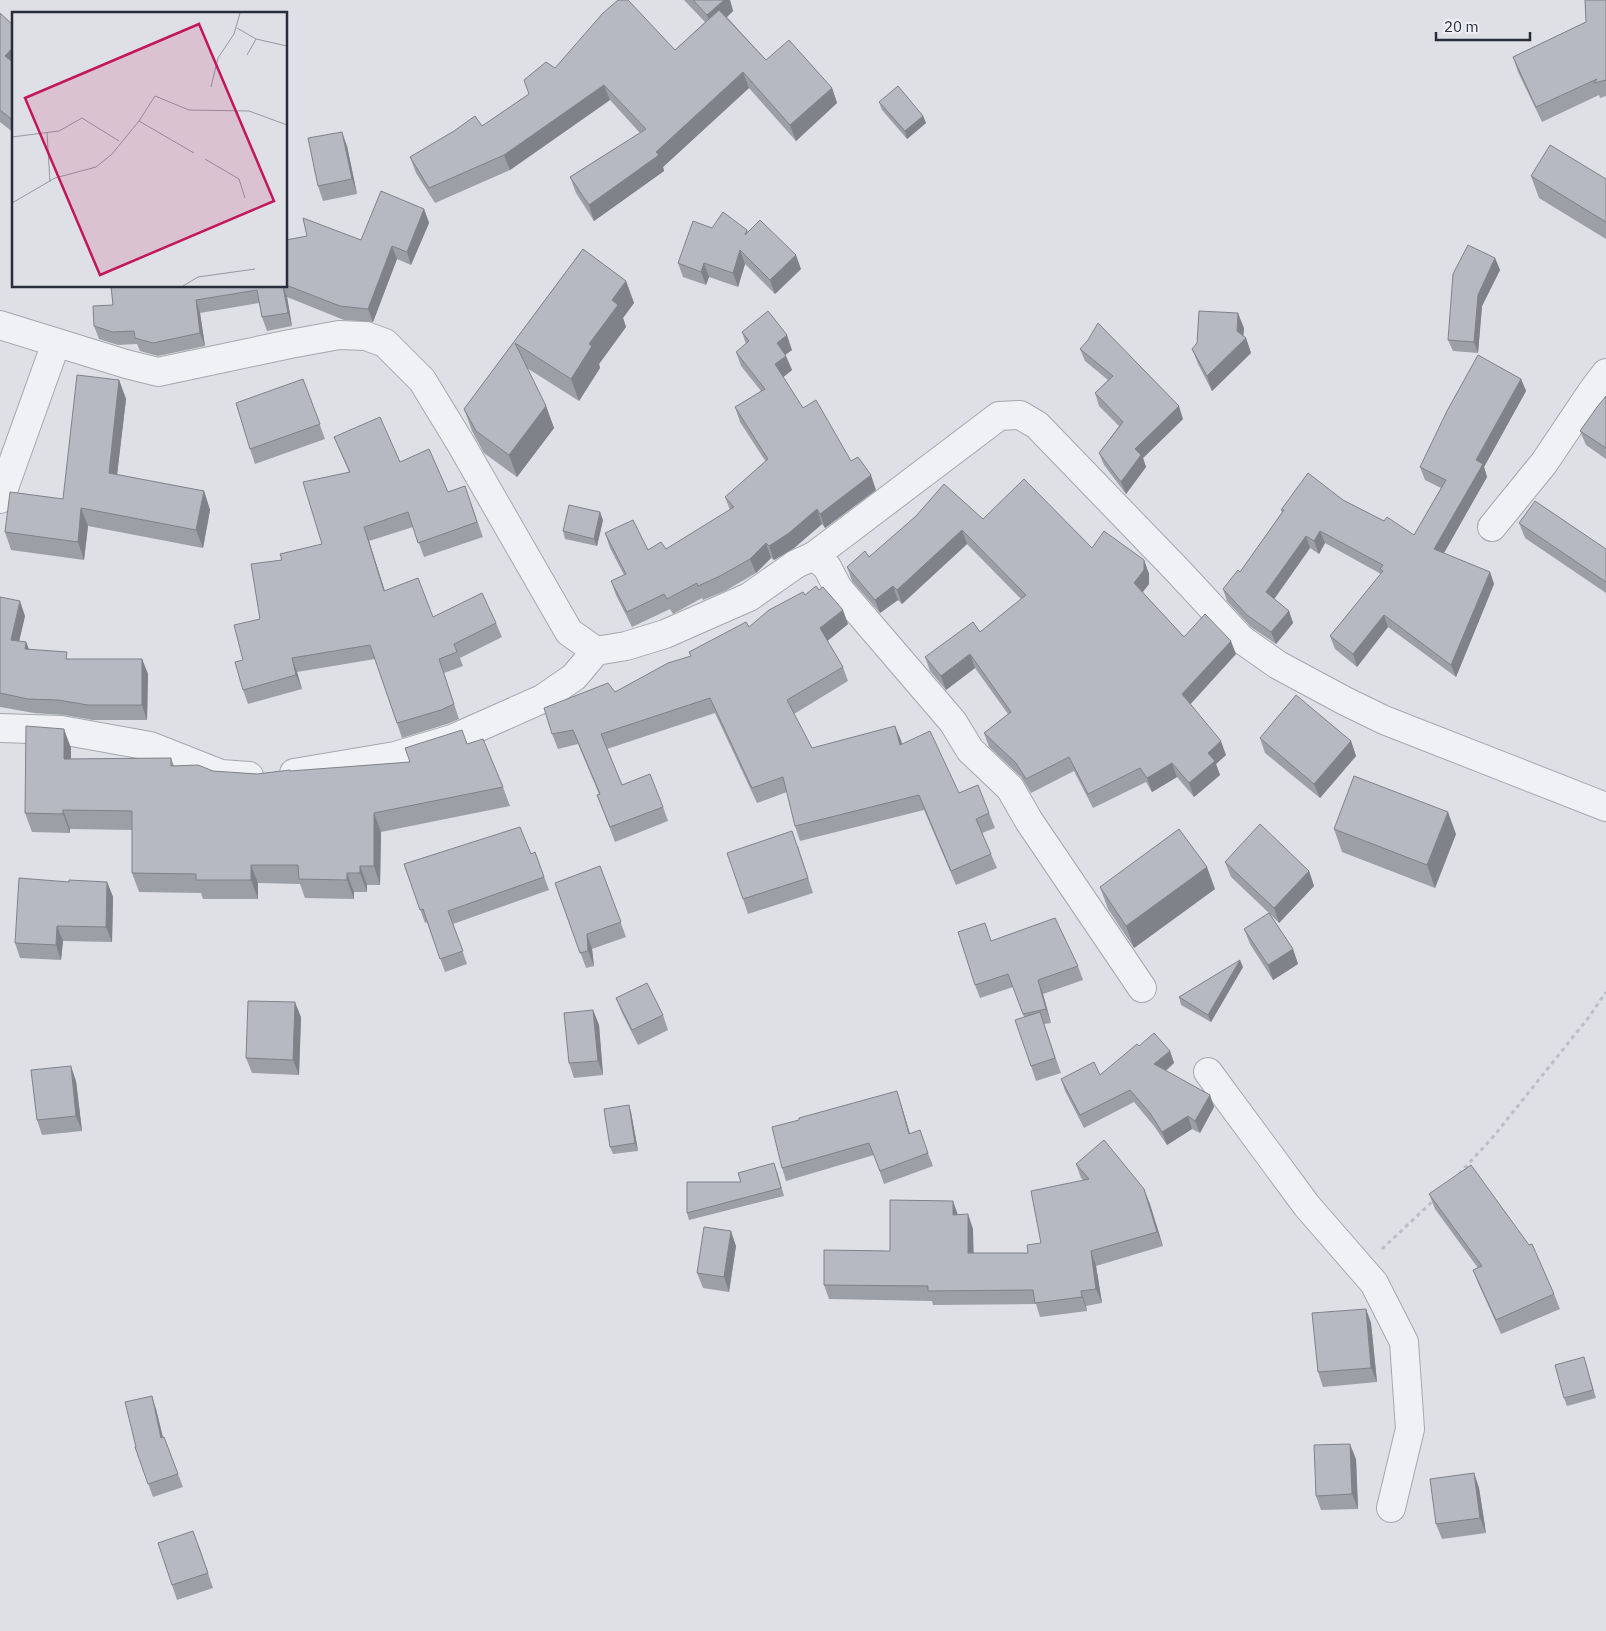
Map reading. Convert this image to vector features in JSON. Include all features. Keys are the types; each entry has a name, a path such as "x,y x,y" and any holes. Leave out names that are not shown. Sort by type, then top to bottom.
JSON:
{"street":[{"path":"0,325 158,372 339,335 366,336 385,343 422,380 569,632 596,651"},
{"path":"0,499 56,343"},
{"path":"1492,527 1544,463 1590,393 1606,373"},
{"path":"0,728 61,730 150,746 222,774 265,777 324,769 395,756 452,739 542,699 574,677 596,651 626,646 665,634 750,597 796,564 814,556 999,416 1020,415 1037,425 1241,639 1278,665 1384,720 1606,806"},
{"path":"814,556 827,567 838,588 953,722 970,750 1010,788 1034,829 1142,988"},
{"path":"1208,1072 1307,1206 1374,1282 1404,1342 1410,1429 1392,1508"}],"path":[{"path":"1454,1179 1493,1137 1589,1017 1606,992"},
{"path":"1361,1268 1440,1193"}],"building":[{"path":"618,0 628,0 675,50 719,10 766,60 789,40 832,88 790,125 743,72 656,152 659,155 589,205 570,177 646,129 604,85 504,155 429,188 410,157 475,116 482,126 529,94 524,80 546,62 555,68 603,13"},
{"path":"693,0 724,0 707,15"},
{"path":"1585,0 1606,0 1606,80 1594,83 1597,79 1536,107 1513,57 1586,22"},
{"path":"0,13 12,24 12,48 5,56 12,61 12,119 0,110"},
{"path":"898,86 923,116 905,131 879,102"},
{"path":"342,132 352,179 318,186 308,138"},
{"path":"1550,145 1606,179 1606,222 1531,176"},
{"path":"381,191 424,209 407,252 392,246 368,309 340,306 288,286 288,240 307,236 303,218 361,240"},
{"path":"723,212 747,230 745,235 760,220 796,255 770,280 740,250 733,273 704,263 701,272 678,263 693,221 712,228"},
{"path":"1468,245 1495,258 1478,295 1474,342 1448,340 1453,274"},
{"path":"583,249 626,281 612,300 618,305 589,344 592,346 571,379 515,343 546,406 509,455 476,431 464,409"},
{"path":"111,288 283,288 288,313 262,317 257,290 196,300 200,333 153,343 135,338 134,331 113,332 94,326 93,306 113,305"},
{"path":"768,311 787,335 777,343 786,356 775,364 803,408 816,400 851,461 858,457 871,475 820,514 817,509 789,533 769,546 766,543 750,559 720,576 698,586 697,583 667,599 664,594 627,612 611,581 626,574 605,533 633,520 648,550 661,542 666,549 734,507 725,497 768,459 735,407 765,389 736,352 749,341 742,332"},
{"path":"1199,311 1238,313 1237,331 1246,338 1207,376 1192,349 1197,343"},
{"path":"1098,323 1179,406 1135,449 1141,455 1121,482 1099,453 1123,422 1095,393 1113,376 1080,349"},
{"path":"1478,355 1521,379 1476,460 1483,464 1434,549 1490,572 1451,665 1384,615 1353,654 1330,636 1383,571 1380,569 1383,565 1320,531 1314,541 1306,536 1266,592 1289,611 1271,632 1247,615 1223,589 1238,570 1240,572 1308,473 1343,500 1384,521 1387,517 1414,535 1446,480 1420,467 1447,411"},
{"path":"77,375 119,380 109,473 204,491 196,530 81,508 78,542 5,532 10,492 63,499"},
{"path":"303,379 320,424 250,449 236,403"},
{"path":"1606,396 1606,448 1580,431"},
{"path":"380,417 400,462 429,449 448,492 465,486 477,522 418,543 408,512 364,527 384,591 418,578 433,617 482,593 496,623 454,644 457,652 439,659 454,704 441,710 397,723 370,645 292,658 296,675 243,690 235,662 243,660 234,625 260,619 251,564 282,560 280,554 322,544 303,482 350,472 334,437"},
{"path":"1024,479 1092,548 1104,531 1144,560 1144,570 1134,583 1184,637 1205,614 1231,641 1182,694 1221,741 1208,753 1215,761 1189,783 1172,763 1147,778 1140,768 1088,794 1069,757 1026,779 1016,763 984,733 1011,712 970,654 941,676 925,657 973,622 980,632 1026,595 962,530 897,590 893,586 875,600 847,567 865,551 869,557 916,516 944,484 983,519"},
{"path":"1535,501 1606,549 1606,582 1519,523"},
{"path":"569,505 600,512 594,539 563,531"},
{"path":"816,586 819,590 823,587 843,610 820,628 843,667 787,700 812,748 895,726 900,745 930,731 959,793 978,785 989,813 976,819 991,854 951,871 919,795 795,826 783,777 752,788 710,698 601,734 622,785 650,774 663,807 610,827 597,795 600,794 573,730 552,734 544,708 608,683 615,692 668,663 691,656 689,652 746,622 749,627 769,610 803,592 805,595"},
{"path":"0,597 20,601 11,640 26,642 25,649 67,652 66,659 142,659 142,705 88,705 58,700 28,699 0,693"},
{"path":"1296,695 1351,741 1314,784 1260,738"},
{"path":"26,726 64,729 64,759 171,758 171,766 198,765 213,771 257,774 410,762 405,748 462,730 467,744 483,739 503,787 374,813 374,866 360,866 360,873 347,873 347,880 299,879 298,865 251,865 251,880 196,880 196,874 132,873 132,811 63,810 63,814 25,813"},
{"path":"1354,776 1448,812 1427,865 1334,829"},
{"path":"1260,824 1309,871 1274,908 1225,862"},
{"path":"520,827 531,854 535,852 544,877 448,911 463,951 440,959 423,909 420,910 404,864"},
{"path":"1179,829 1207,867 1126,926 1100,887"},
{"path":"792,831 808,878 743,899 727,853"},
{"path":"600,866 621,922 587,934 588,951 580,953 555,883"},
{"path":"19,878 69,882 69,880 107,882 106,927 57,926 56,945 15,943"},
{"path":"1269,913 1293,949 1268,965 1244,929"},
{"path":"1055,918 1078,966 1038,980 1046,1009 1023,1014 1008,974 975,985 958,932 985,923 991,941"},
{"path":"1240,960 1208,1015 1179,997"},
{"path":"647,983 663,1015 632,1030 616,998"},
{"path":"248,1001 295,1002 293,1060 246,1058"},
{"path":"593,1010 598,1061 569,1063 564,1013"},
{"path":"1040,1012 1055,1058 1031,1066 1015,1020"},
{"path":"1154,1033 1170,1051 1154,1064 1210,1095 1195,1121 1188,1116 1162,1132 1150,1113 1130,1090 1080,1115 1061,1079 1094,1062 1100,1075 1137,1044 1139,1046"},
{"path":"71,1066 76,1116 37,1120 31,1070"},
{"path":"897,1091 909,1134 920,1130 928,1153 880,1171 869,1143 782,1168 772,1127"},
{"path":"629,1105 635,1143 610,1147 604,1109"},
{"path":"1104,1140 1144,1189 1157,1232 1091,1251 1096,1289 1081,1291 1082,1297 1035,1303 1033,1290 928,1291 928,1286 824,1285 824,1250 890,1251 890,1200 953,1201 953,1215 968,1214 968,1253 1028,1253 1027,1245 1041,1243 1031,1191 1089,1179 1076,1164"},
{"path":"774,1163 781,1188 687,1213 687,1182 741,1182 738,1173"},
{"path":"1471,1165 1529,1245 1532,1244 1554,1294 1496,1320 1473,1270 1482,1266 1429,1194"},
{"path":"704,1227 731,1231 724,1277 697,1273"},
{"path":"1366,1309 1371,1368 1318,1372 1312,1313"},
{"path":"1584,1357 1593,1390 1564,1398 1555,1365"},
{"path":"152,1396 161,1438 164,1437 178,1474 148,1484 135,1447 125,1402"},
{"path":"1350,1444 1352,1494 1316,1496 1314,1445"},
{"path":"1474,1473 1480,1518 1436,1524 1430,1479"},
{"path":"193,1531 208,1573 172,1585 158,1543"}]}
